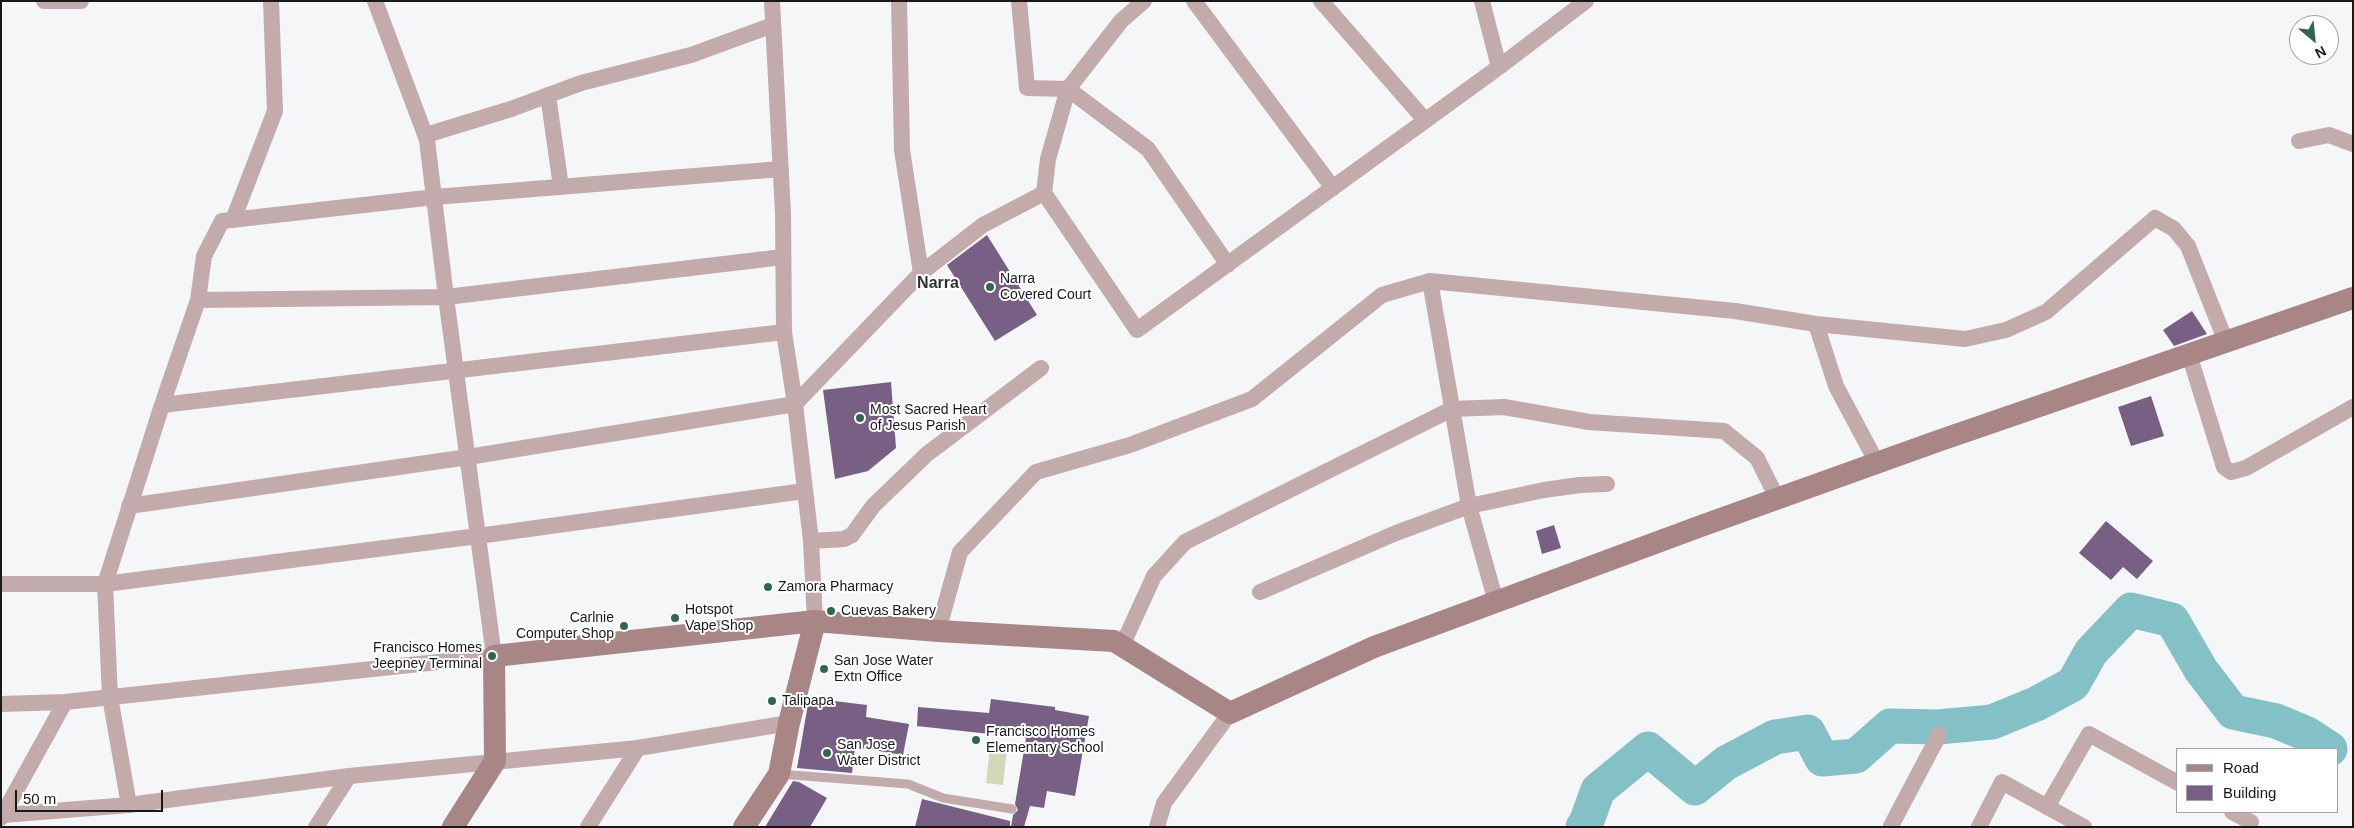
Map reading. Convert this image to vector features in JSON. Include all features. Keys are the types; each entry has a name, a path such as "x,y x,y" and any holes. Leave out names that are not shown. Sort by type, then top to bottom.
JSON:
{"street":[{"path":"44,1 81,1"},
{"path":"233,220 275,111 271,1"},
{"path":"375,1 426,135 494,656 494,761 454,827"},
{"path":"744,827 779,774 789,723 815,621 810,541 795,404 784,332 780,169 772,1"},
{"path":"899,1 902,150 921,273"},
{"path":"1019,1 1027,88 1068,89 1148,149 1228,265"},
{"path":"1144,1 1121,21 1068,89 1048,159 1044,193 1137,330 1499,67 1586,1"},
{"path":"1194,1 1333,188"},
{"path":"1321,1 1425,120"},
{"path":"1482,1 1499,67"},
{"path":"426,135 581,83 691,55 773,25"},
{"path":"548,95 561,187"},
{"path":"2299,141 2329,135 2353,144"},
{"path":"128,805 110,697 105,584 162,404 198,300 204,256 222,222 435,197 780,169"},
{"path":"129,506 468,458 795,404 891,307 921,273 983,224 1044,193"},
{"path":"938,631 960,552 1036,472 1130,445 1252,399 1382,295 1430,281 1735,311 1816,324 1966,339 2006,330 2046,312 2155,218 2174,229 2188,246 2226,342"},
{"path":"198,300 446,297 783,257"},
{"path":"1430,281 1469,506 1496,602"},
{"path":"1157,827 1164,803 1230,713 1374,647 1777,498 2353,298"},
{"path":"1816,324 1836,386 1877,463"},
{"path":"162,404 784,332"},
{"path":"2189,354 2224,466 2231,472 2246,468 2353,407"},
{"path":"810,541 844,538 852,534 874,506 927,454 1041,368"},
{"path":"1122,646 1154,576 1185,542 1452,409 1504,407 1589,422 1724,431 1757,458 1777,498"},
{"path":"1260,592 1396,533 1469,506 1544,490 1580,485 1607,484"},
{"path":"1,584 105,584 478,536 804,491"},
{"path":"1,704 65,702 815,621 938,631 1114,641 1230,713"},
{"path":"2,816 65,702"},
{"path":"2,816 128,805 349,776 638,748 789,723"},
{"path":"2047,807 2088,734 2176,782"},
{"path":"1891,827 1939,735"},
{"path":"588,827 638,748"},
{"path":"316,827 349,776"},
{"path":"1979,827 2002,782 2084,827"},
{"path":"2234,813 2251,822"}],"lane":[{"path":"779,774 908,784 943,798 1012,809"}],"green space":[{"path":"990,747 1007,749 1003,785 986,783"}],"building":[{"name":"Narra Covered Court","path":"987,235 1037,315 995,341 947,265"},
{"path":"2192,311 2207,334 2174,346 2163,330"},
{"name":"Most Sacred Heart of Jesus Parish","path":"891,382 896,448 868,471 835,479 823,390"},
{"path":"2151,396 2164,436 2131,446 2118,407"},
{"path":"2106,521 2153,561 2137,579 2123,567 2111,580 2079,553"},
{"path":"1554,525 1561,548 1542,554 1536,531"},
{"path":"809,698 867,705 866,717 909,724 903,755 855,747 852,773 797,768"},
{"path":"991,699 1055,707 1055,710 1089,716 1075,796 1047,791 1044,808 1030,806 1024,827 1011,827 1013,815 1018,810 1015,804 1026,738 917,726 918,707 989,713"},
{"path":"793,781 799,782 827,798 810,827 765,827"},
{"path":"922,799 1010,821 1010,827 915,827"}],"waterway":[{"path":"1583,827 1598,790 1648,749 1695,788 1726,763 1775,737 1808,732 1822,759 1856,756 1890,726 1938,727 1992,722 2036,704 2073,684 2091,652 2131,610 2172,620 2201,670 2233,712 2276,721 2307,734 2328,748"}],"place":[{"name":"Narra Covered Court","path":"990,287"},
{"name":"Most Sacred Heart of Jesus Parish","path":"860,418"},
{"name":"Zamora Pharmacy","path":"768,587"},
{"name":"Cuevas Bakery","path":"831,611"},
{"name":"Hotspot Vape Shop","path":"675,618"},
{"name":"Carlnie Computer Shop","path":"624,626"},
{"name":"Francisco Homes Jeepney Terminal","path":"492,656"},
{"name":"San Jose Water Extn Office","path":"824,669"},
{"name":"Talipapa","path":"772,701"},
{"name":"Francisco Homes Elementary School","path":"976,740"},
{"name":"San Jose Water District","path":"827,753"}],"district":[{"name":"Narra","path":"938,284"}]}
